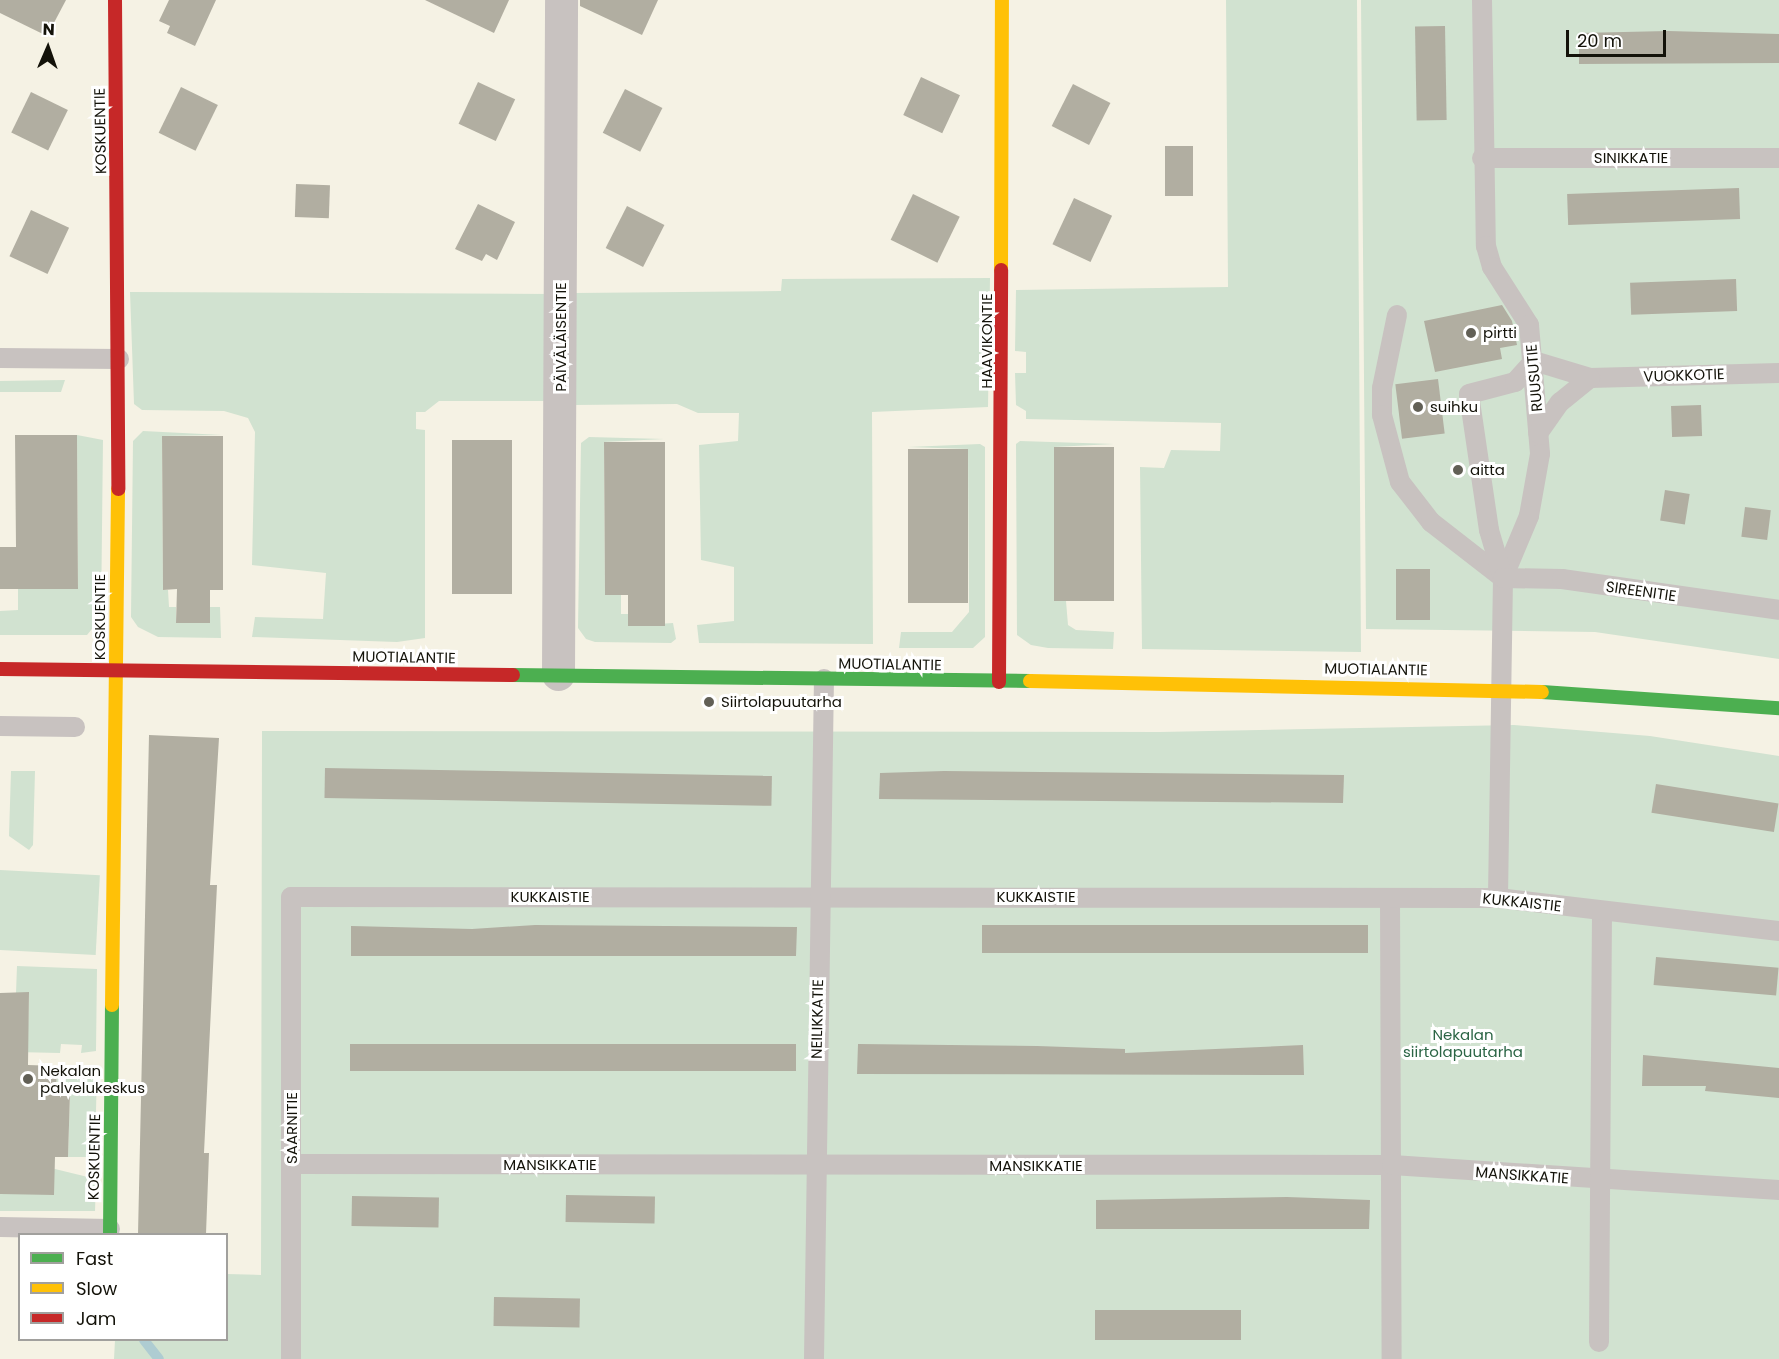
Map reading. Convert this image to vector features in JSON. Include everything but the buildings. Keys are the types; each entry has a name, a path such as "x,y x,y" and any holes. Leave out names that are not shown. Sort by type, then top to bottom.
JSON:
{"street":[{"name":"KOSKUENTIE","path":"110,1232 119,359 115,0"},
{"name":"PÄIVÄLÄISENTIE","path":"558,675 561,0"},
{"name":"HAAVIKONTIE","path":"999,682 1002,0"},
{"name":"MUOTIALANTIE","path":"0,669 1499,689 1779,708"}],"lane":[{"name":"RUUSUTIE","path":"1482,0 1482,158 1486,246 1492,267 1529,325 1534,362 1538,433 1538,481 1503,578 1499,689 1498,898"},
{"name":"SINIKKATIE","path":"1482,158 1779,158"},
{"path":"1397,315 1384,377 1382,415 1400,482 1431,522 1503,578"},
{"path":"0,358 119,359"},
{"path":"1503,578 1489,530 1468,394 1515,382 1534,362"},
{"name":"VUOKKOTIE","path":"1534,362 1590,378 1779,373"},
{"path":"1538,433 1560,402 1590,378"},
{"name":"SIREENITIE","path":"1503,578 1562,579 1779,610"},
{"name":"NEILIKKATIE","path":"814,1359 818,897 824,679"},
{"path":"0,726 75,727"},
{"name":"KUKKAISTIE","path":"291,897 1498,898 1779,931"},
{"name":"SAARNITIE","path":"291,897 293,1164 291,1359"},
{"path":"1390,898 1392,1359"},
{"path":"1599,1342 1602,912"},
{"name":"MANSIKKATIE","path":"293,1164 1392,1165 1600,1181 1779,1190"},
{"path":"0,1227 110,1232"}],"green space":[{"path":"1226,0 1357,0 1361,652 1142,649 1140,467 1164,468 1171,450 1220,451 1221,423 1026,419 1026,411 1016,405 1015,373 1026,373 1026,352 1015,351 1016,290 1228,287"},
{"path":"1361,0 1779,0 1779,659 1595,632 1366,629"},
{"path":"990,278 988,407 872,412 873,644 699,643 697,625 734,621 734,567 701,560 699,445 738,441 739,413 698,413 677,404 574,405 575,293 781,291 782,279"},
{"path":"130,292 550,294 546,401 439,401 425,412 416,412 416,429 425,430 425,638 397,642 252,637 255,617 323,619 326,573 252,565 255,432 248,418 224,411 142,410 134,404"},
{"path":"65,380 61,392 0,392 0,381"},
{"path":"143,431 222,435 162,436 163,590 168,590 169,607 176,607 176,623 210,623 210,607 220,607 221,638 158,637 138,627 131,617 133,441"},
{"path":"77,435 103,440 101,618 87,635 0,635 0,611 18,610 18,589 78,589"},
{"path":"589,437 664,439 604,442 605,595 621,595 621,614 628,614 628,626 673,623 676,639 671,643 595,642 586,639 578,628 581,443"},
{"path":"1020,441 1114,444 1054,447 1054,600 1066,601 1068,625 1076,630 1114,632 1113,649 1048,648 1031,645 1017,635 1016,444"},
{"path":"980,444 985,447 985,637 973,648 899,648 901,632 952,632 969,612 968,449 908,447"},
{"name":"Nekalan siirtolapuutarha","path":"1514,725 1650,736 1779,756 1779,1359 114,1359 115,1341 228,1341 228,1274 261,1275 262,731 1160,732"},
{"path":"11,771 35,771 33,845 29,850 9,836"},
{"path":"0,870 100,875 96,955 0,950"},
{"path":"17,966 97,969 96,1051 81,1053 82,1045 61,1044 60,1053 15,1052 28,1026 29,993 16,993"},
{"path":"57,1066 97,1070 95,1152 90,1157 68,1157 70,1093 56,1092"},
{"path":"55,1169 96,1179 95,1211 0,1211 0,1194"}],"waterway":[{"path":"145,1341 159,1359"}],"traffic: fast":[{"path":"513,675 1030,681"},
{"path":"1542,692 1779,708"},
{"path":"110,1233 112,1005"}],"traffic: slow":[{"path":"1001,270 1002,0"},
{"path":"112,1005 118,489"},
{"path":"1030,681 1542,692"}],"traffic: jam":[{"path":"115,0 118,489"},
{"path":"999,682 1001,270"},
{"path":"0,669 513,675"}],"place":[{"name":"pirtti","path":"1471,333"},
{"name":"suihku","path":"1418,407"},
{"name":"aitta","path":"1458,470"},
{"name":"Siirtolapuutarha","path":"709,702"},
{"name":"Nekalan palvelukeskus","path":"28,1079"}]}
